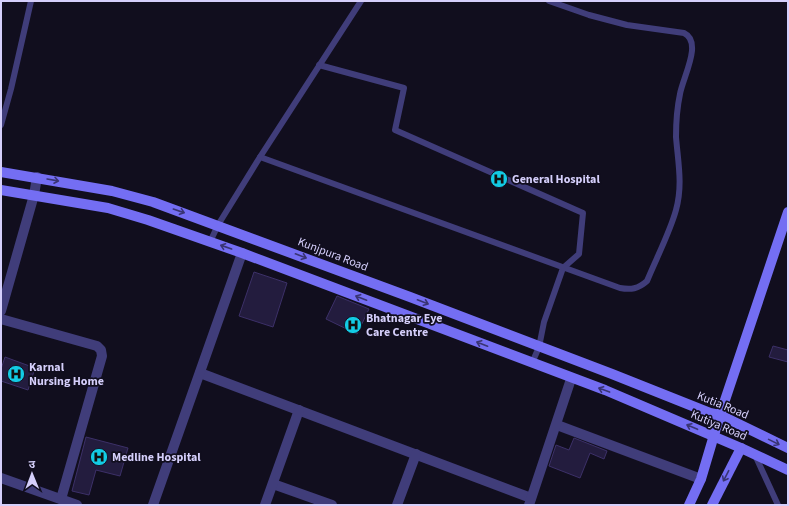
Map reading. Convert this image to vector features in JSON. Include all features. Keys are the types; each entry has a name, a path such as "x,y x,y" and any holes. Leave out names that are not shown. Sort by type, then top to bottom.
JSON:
{"street":[{"name":"Kunjpura Road","path":"1,172 112,190 153,202 539,346 648,389"},
{"path":"1,311 38,177"},
{"path":"1,190 108,208 148,220 242,253 572,378 530,501 416,454 200,373"},
{"path":"689,505 701,479 720,415 788,212"},
{"path":"153,505 242,253"},
{"path":"1,319 97,346 101,350 102,356 61,499"},
{"name":"Kutiya Road","path":"572,378 714,436 788,470"},
{"name":"Kutia Road","path":"648,389 710,413 720,415 788,448"},
{"path":"265,505 299,410"},
{"path":"557,425 701,479"},
{"path":"712,505 741,448"},
{"path":"397,505 416,454"},
{"path":"1,478 77,505"},
{"path":"273,484 332,505"}],"lane":[{"path":"1,125 11,89 31,1"},
{"path":"210,242 218,225 260,157 361,1"},
{"path":"260,157 620,288 630,290 640,287 647,281 676,211 680,188 676,135 677,112 680,93 693,50 693,42 690,36 684,33 628,25 589,15 549,1"},
{"path":"320,65 404,88 395,130 583,213 579,254 563,268 544,322 539,346 532,363"},
{"path":"755,455 778,505"}],"building":[{"path":"254,272 287,283 273,327 239,316"},
{"path":"337,296 369,309 357,334 326,319"},
{"path":"773,346 788,350 788,362 769,357"},
{"path":"5,357 35,368 28,390 1,381 1,369"},
{"path":"86,437 128,448 120,476 96,470 89,495 72,491"},
{"path":"574,438 607,451 604,459 590,453 580,478 549,466 556,445 569,450"}],"place":[{"name":"General Hospital","path":"499,179"},
{"name":"Bhatnagar Eye Care Centre","path":"353,325"},
{"name":"Karnal Nursing Home","path":"16,374"},
{"name":"Medline Hospital","path":"99,457"}]}
